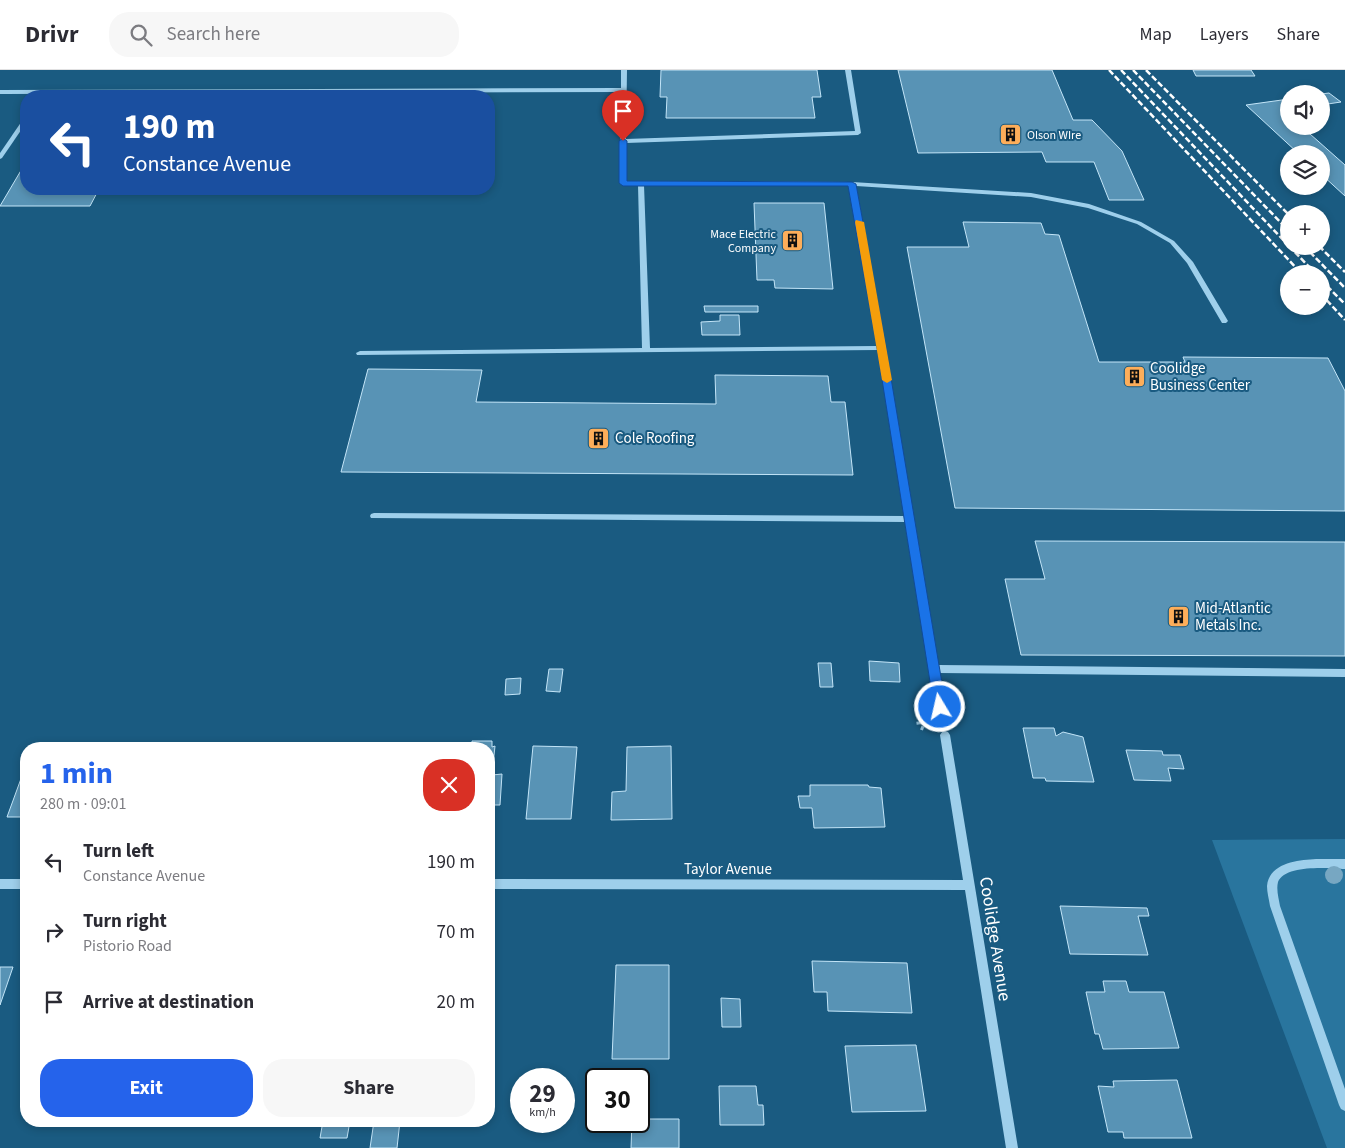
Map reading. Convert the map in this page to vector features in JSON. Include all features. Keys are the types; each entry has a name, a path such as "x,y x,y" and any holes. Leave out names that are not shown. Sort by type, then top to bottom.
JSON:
{"street":[{"path":"624,70 623,183 852,184 1031,195 1089,206 1138,223 1172,242 1190,262 1224,321"},
{"path":"623,141 858,133 848,70"},
{"path":"495,91 623,90"},
{"path":"0,92 20,93"},
{"path":"0,157 20,128"},
{"path":"641,183 646,350"},
{"path":"852,184 882,348 940,707"},
{"path":"360,353 882,348"},
{"path":"374,516 909,519"},
{"path":"934,669 1345,673"},
{"name":"Coolidge Avenue","path":"945,735 1012,1148"},
{"path":"1345,864 1315,863 1291,866 1280,872 1273,882 1275,906 1345,1105"},
{"path":"0,884 20,884"},
{"name":"Taylor Avenue","path":"495,884 968,885"}],"shaded area":[{"path":"1345,839 1345,1148 1327,1148 1212,840"}],"building":[{"path":"661,70 817,70 821,97 812,97 815,118 666,118 667,97 660,97"},
{"name":"Olson WIre","path":"898,70 1052,70 1073,120 1092,120 1122,151 1144,200 1109,200 1094,162 1046,162 1042,152 918,153"},
{"path":"1193,70 1251,70 1255,76 1196,76"},
{"path":"1330,94 1341,102 1330,104"},
{"path":"1280,100 1280,135 1311,135 1322,145 1289,145 1246,105"},
{"path":"1330,152 1345,165 1345,196 1330,182"},
{"path":"20,172 20,195 96,195 90,206 0,206"},
{"name":"Mace Electric Company","path":"754,203 824,203 833,289 775,288 774,280 757,280"},
{"name":"Coolidge Business Center","path":"963,222 1041,223 1045,234 1059,235 1099,362 1185,362 1183,357 1328,358 1345,391 1345,511 955,508 907,247 969,247"},
{"path":"704,306 758,306 758,312 705,312"},
{"path":"720,315 739,315 740,335 702,335 701,322 720,321"},
{"name":"Cole Roofing","path":"368,369 482,370 476,402 716,404 715,375 828,376 831,402 845,402 853,475 341,472"},
{"name":"Mid-Atlantic Metals Inc.","path":"1035,541 1345,542 1345,656 1021,655 1005,579 1045,579"},
{"path":"869,661 899,663 900,682 870,681"},
{"path":"818,663 831,663 833,687 820,687"},
{"path":"549,669 563,669 560,692 546,691"},
{"path":"521,678 520,694 505,695 506,679"},
{"path":"1023,728 1054,728 1056,736 1063,732 1083,737 1094,782 1046,781 1045,778 1033,778"},
{"path":"472,741 492,741 492,742"},
{"path":"533,746 577,747 571,819 526,819"},
{"path":"671,746 672,819 611,820 612,792 626,791 627,747"},
{"path":"1126,750 1162,751 1163,755 1180,755 1184,769 1168,768 1171,781 1134,780"},
{"path":"502,774 500,805 495,805 495,775"},
{"path":"20,781 20,817 7,817"},
{"path":"810,785 868,785 869,787 881,788 885,827 814,828 812,808 800,808 798,796 810,796"},
{"path":"1060,906 1147,908 1149,916 1138,916 1148,955 1070,954"},
{"path":"812,961 907,963 912,1013 828,1011 827,992 814,992"},
{"path":"616,965 669,965 669,1059 612,1059"},
{"path":"0,967 13,967 0,1005"},
{"path":"1103,981 1126,981 1129,992 1164,992 1179,1048 1103,1049 1099,1034 1095,1034 1086,992 1105,992"},
{"path":"721,998 740,999 741,1027 722,1027"},
{"path":"916,1045 926,1111 852,1112 845,1046"},
{"path":"1177,1080 1192,1138 1124,1138 1123,1132 1108,1132 1098,1086 1114,1087 1113,1081"},
{"path":"719,1086 756,1086 758,1105 763,1105 764,1125 720,1125"},
{"path":"650,1119 679,1119 679,1148 631,1148 632,1133 650,1133"},
{"path":"322,1127 349,1127 347,1138 320,1138"},
{"path":"373,1127 399,1127 397,1148 370,1148"}],"railway":[{"path":"1109,70 1293,265"},
{"path":"1121,70 1307,265"},
{"path":"1133,70 1280,222"},
{"path":"1146,70 1280,206"},
{"path":"1313,255 1345,288"},
{"path":"1328,255 1345,272"},
{"path":"1330,289 1345,304"},
{"path":"1330,304 1345,320"}],"slow traffic":[{"path":"859,222 887,380"}],"place":[{"name":"Olson WIre","path":"1011,135"},
{"name":"Mace Electric Company","path":"792,241"},
{"name":"Coolidge Business Center","path":"1134,377"},
{"name":"Cole Roofing","path":"599,438"},
{"name":"Mid-Atlantic Metals Inc.","path":"1179,617"}],"route":[{"path":"623,141 623,183 852,184 882,348 940,707"}]}
